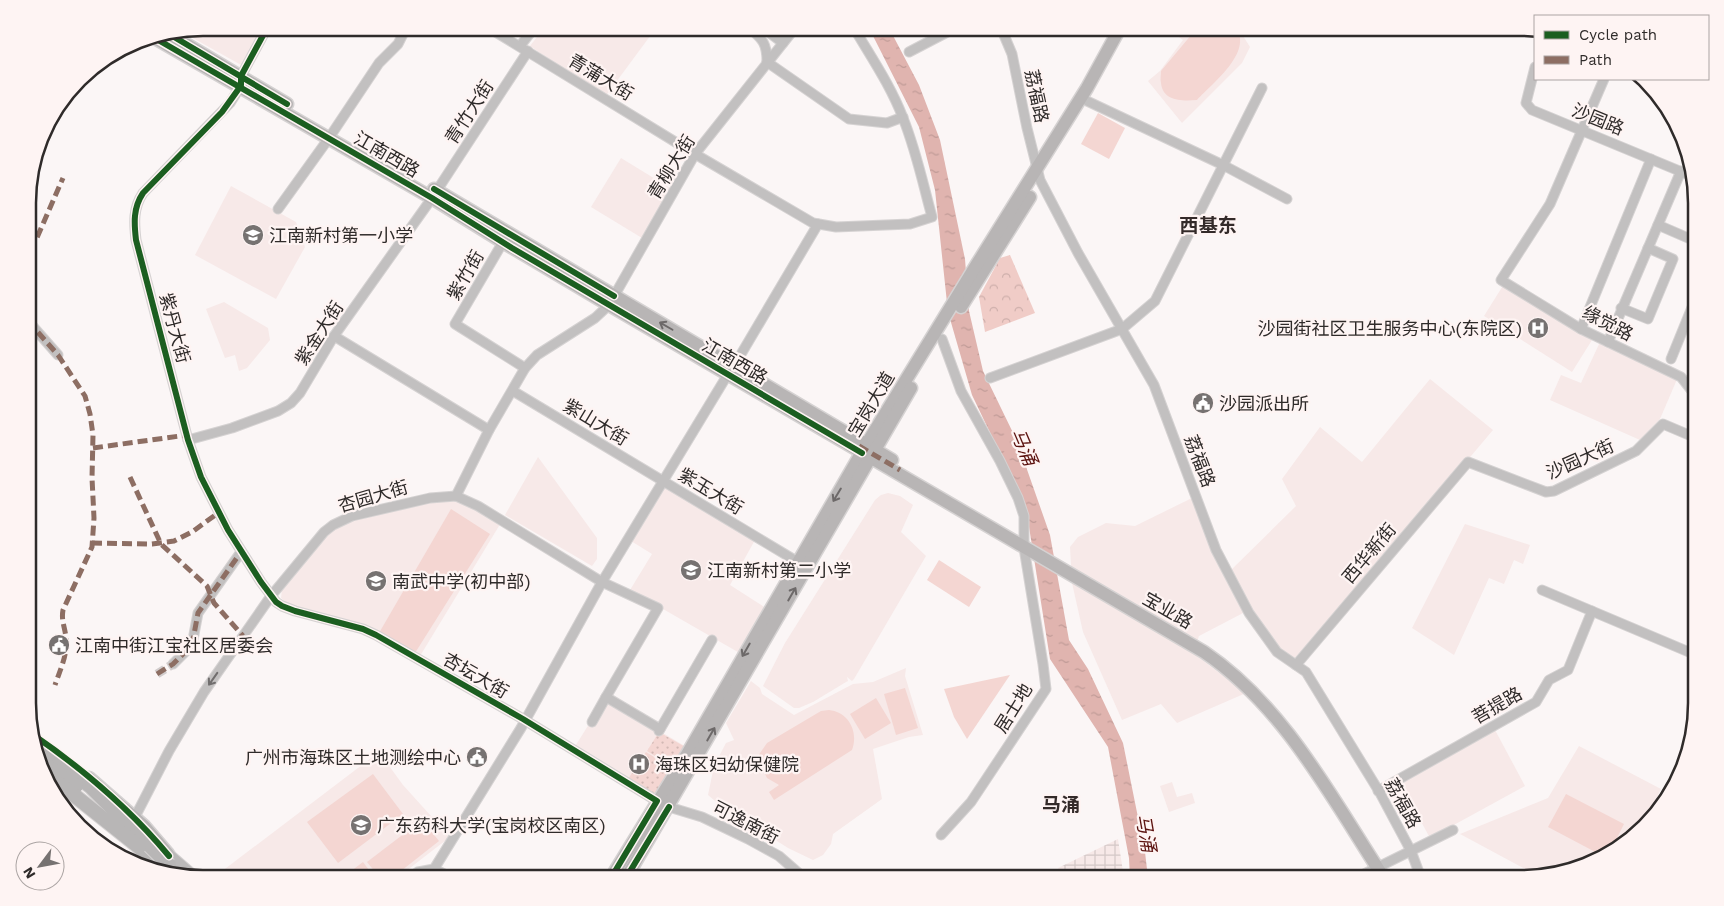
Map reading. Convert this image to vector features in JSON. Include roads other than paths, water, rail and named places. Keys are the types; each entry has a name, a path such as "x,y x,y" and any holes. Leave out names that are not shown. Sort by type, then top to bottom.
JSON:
{"highway":[{"path":"42,744 91,787 163,865"},
{"path":"48,764 97,802 162,864"},
{"path":"59,787 99,813 161,864"}],"main road":[{"name":"宝岗大道","path":"914,375 942,339 1039,174 1115,36"},
{"name":"宝岗大道","path":"617,870 663,804 977,264 1087,101 1124,36"},
{"path":"176,38 241,82"},
{"name":"江南西路","path":"162,41 241,82 434,194 503,242 612,300 868,452"},
{"path":"434,194 612,300"},
{"name":"宝岗大道","path":"630,870 686,756 798,562 868,452"},
{"name":"宝业路","path":"868,452 1025,542 1204,652 1247,686 1274,714 1296,743 1380,869"},
{"path":"41,742 69,761 93,800"},
{"path":"48,764 93,800 162,864"},
{"path":"57,784 135,817 164,865"}],"street":[{"path":"759,37 767,47 767,62 849,119 887,123 903,117 891,91 859,36"},
{"path":"909,52 939,36"},
{"name":"荔福路","path":"1005,36 1012,54 1027,128 1039,174 1078,253 1154,385 1216,550 1249,613 1276,652 1306,672 1378,791 1412,851 1418,869"},
{"name":"紫丹大街","path":"263,37 241,82 222,112 138,200 134,225 136,240 188,440 201,478 241,552 271,596"},
{"path":"278,209 379,63 398,44 402,37"},
{"name":"青蒲大街","path":"504,37 793,213 813,223 836,227 910,224 932,217 913,146 903,117"},
{"name":"青竹大街","path":"434,194 530,37"},
{"path":"774,37 783,43"},
{"name":"青柳大街","path":"612,300 695,154 788,37"},
{"name":"沙园路","path":"1534,71 1526,103 1532,110 1684,173"},
{"path":"1582,130 1604,80"},
{"path":"990,378 1122,329 1155,301 1262,88"},
{"path":"1087,101 1287,199"},
{"name":"缘觉路","path":"1582,130 1550,204 1501,280 1581,329 1681,377 1688,386"},
{"path":"1581,329 1651,159"},
{"path":"1608,342 1681,171"},
{"name":"紫金大街","path":"188,440 232,428 278,411 291,403 300,393 334,336 434,194"},
{"name":"紫玉大街","path":"798,562 663,481 818,224"},
{"path":"1658,225 1688,238"},
{"name":"紫竹街","path":"503,242 455,324 525,368"},
{"path":"1622,308 1648,319 1673,259 1648,248"},
{"path":"592,722 658,608 602,582 478,506 456,496 489,430 525,368 538,356 595,318 612,300"},
{"path":"1671,358 1688,317"},
{"path":"37,332 58,354"},
{"path":"334,336 489,430"},
{"name":"居士地","path":"941,835 971,802 1046,689 1044,664 1025,542 1024,516 1018,498 1000,461 962,391 942,339"},
{"name":"紫山大街","path":"512,391 663,481"},
{"name":"沙园大街","path":"1468,462 1546,492 1554,491 1636,451 1663,424 1688,435"},
{"name":"西华新街","path":"1296,665 1468,462"},
{"path":"430,870 434,869 525,721 602,582 663,481"},
{"name":"杏园大街","path":"271,596 324,532 342,520 364,512 406,502 456,496"},
{"path":"173,664 192,645 198,613 241,552"},
{"path":"1542,590 1688,652"},
{"path":"135,817 169,751 204,692 271,596"},
{"name":"杏坛大街","path":"271,596 282,606 295,612 350,626 376,635 663,804"},
{"name":"菩提路","path":"1378,791 1536,702 1549,680 1568,670 1592,612"},
{"path":"606,697 660,730 712,640"},
{"name":"可逸南街","path":"663,804 702,816 779,856 794,870"},
{"path":"1382,869 1412,851 1453,830"}],"water":[{"path":"873,36 893,36 919,85 940,140 965,259 969,311 983,371 1017,441 1050,535 1069,640 1088,669 1123,743 1147,869 1130,869 1108,747 1050,659 1026,508 972,395 948,312 935,190 919,127"}],"tunnel":[{"path":"157,674 173,664"}],"place":[{"name":"江南新村第一小学","path":"253,235"},
{"name":"沙园街社区卫生服务中心(东院区)","path":"1538,328"},
{"name":"沙园派出所","path":"1203,403"},
{"name":"江南新村第二小学","path":"691,570"},
{"name":"南武中学(初中部)","path":"376,581"},
{"name":"江南中街江宝社区居委会","path":"59,645"},
{"name":"广州市海珠区土地测绘中心","path":"477,757"},
{"name":"海珠区妇幼保健院","path":"639,764"},
{"name":"广东药科大学(宝岗校区南区)","path":"361,825"}],"district":[{"name":"西基东","path":"1208,225"},
{"name":"马涌","path":"1061,804"}]}
